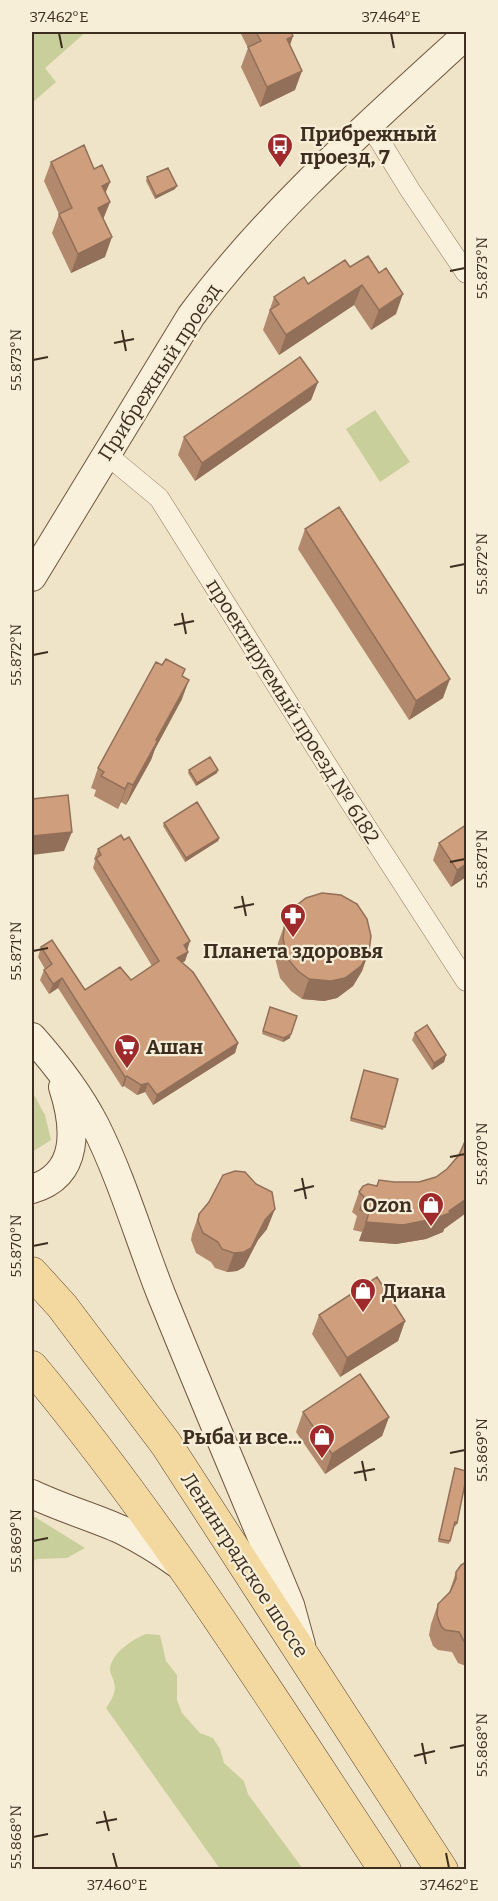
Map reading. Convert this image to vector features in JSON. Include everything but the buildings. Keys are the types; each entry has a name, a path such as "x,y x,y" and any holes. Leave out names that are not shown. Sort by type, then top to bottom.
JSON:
{"main road":[{"name":"Ленинградское шоссе","path":"32,1273 62,1306 166,1444 442,1869"},
{"path":"32,1367 104,1458 184,1568 386,1869"}],"street":[{"name":"Прибрежный проезд","path":"32,577 191,316 221,276 290,202 466,35"},
{"path":"370,124 410,190 466,273"},
{"name":"проектируемый проезд № 6182","path":"106,454 159,498 466,981"},
{"path":"32,1037 55,1063 95,1125 112,1163 165,1304 290,1605 303,1656"},
{"path":"32,1189 54,1178 67,1163 73,1139 68,1102 55,1063"},
{"path":"32,1494 150,1544 184,1568"}],"green space":[{"path":"32,32 86,32 45,68 56,82 32,103"},
{"path":"375,410 410,462 380,482 346,429"},
{"path":"32,1091 45,1115 51,1140 32,1152"},
{"path":"32,1516 85,1548 67,1558 37,1559 32,1562"},
{"path":"146,1634 160,1635 166,1661 177,1675 177,1700 182,1713 200,1733 213,1738 220,1749 224,1763 244,1781 248,1794 303,1869 220,1869 106,1708 115,1689 110,1672 114,1657 129,1643"}],"place":[{"name":"Прибрежный проезд, 7","path":"280,169"},
{"name":"Планета здоровья","path":"293,939"},
{"name":"Ашан","path":"127,1070"},
{"name":"Ozon","path":"431,1228"},
{"name":"Диана","path":"363,1314"},
{"name":"Рыба и все...","path":"322,1460"}]}
